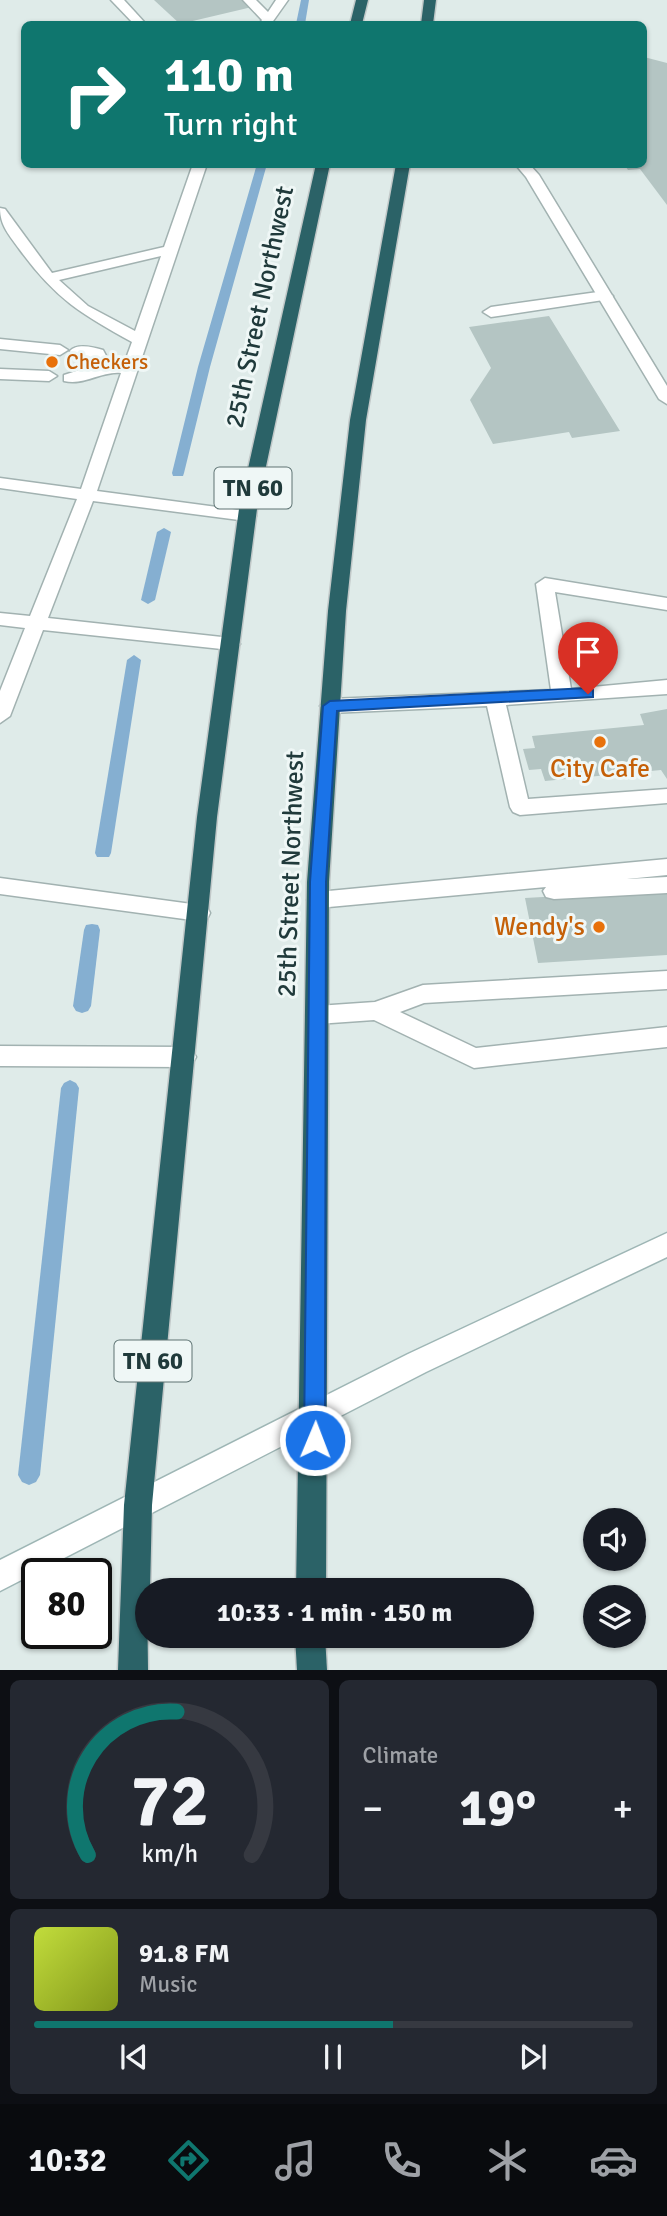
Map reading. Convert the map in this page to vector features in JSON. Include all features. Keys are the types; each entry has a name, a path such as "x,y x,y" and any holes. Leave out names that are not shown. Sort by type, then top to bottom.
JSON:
{"highway":[{"path":"357,21 362,0"},
{"path":"427,21 430,0"},
{"name":"25th Street Northwest","path":"138,1505 208,817 247,516 322,168"},
{"name":"25th Street Northwest","path":"311,1578 318,900 330,706 358,420 402,168"},
{"name":"TN 60","path":"133,1670 138,1505"},
{"path":"311,1648 312,1670"}],"street":[{"path":"117,0 137,21"},
{"path":"249,0 266,21"},
{"path":"267,0 267,21"},
{"path":"268,21 282,0"},
{"path":"0,716 87,495 199,168"},
{"path":"524,168 532,175 662,384 667,399"},
{"path":"0,212 48,278 83,309 140,340"},
{"path":"48,278 170,250"},
{"path":"491,312 605,296"},
{"path":"0,344 60,350"},
{"path":"78,351 97,353 104,367"},
{"path":"70,378 78,378 104,367 130,369"},
{"path":"0,374 49,376"},
{"path":"0,483 247,516"},
{"path":"562,696 545,584 667,604"},
{"path":"0,618 231,644"},
{"path":"330,706 562,696 667,687"},
{"path":"495,699 520,807 667,796"},
{"path":"318,900 667,867"},
{"path":"520,881 554,891 667,885"},
{"path":"0,886 199,913"},
{"path":"317,1015 376,1011 423,993 667,980"},
{"path":"376,1011 474,1058 667,1037"},
{"path":"0,1056 184,1058"},
{"path":"0,1576 417,1363 667,1245"}],"building":[{"path":"154,0 242,0 252,7 193,21 177,21"},
{"path":"647,58 667,63 667,205 640,169 627,168 647,168"},
{"path":"549,316 620,431 572,438 569,432 493,444 470,400 491,368 469,327"},
{"name":"City Cafe","path":"667,709 667,779 661,770 545,781 541,769 529,770 523,749 535,748 532,736 644,725 640,714"},
{"name":"Wendy's","path":"667,890 667,955 538,963 525,898"}],"waterway":[{"path":"301,21 305,0"},
{"path":"178,473 204,367 261,168"},
{"path":"148,600 164,532"},
{"path":"103,853 134,660"},
{"path":"82,1006 92,930"},
{"path":"29,1475 70,1088"}],"place":[{"name":"Checkers","path":"52,362"},
{"name":"City Cafe","path":"600,742"},
{"name":"Wendy's","path":"599,927"}],"route":[{"path":"315,1440 318,882 330,706 588,694"}]}
